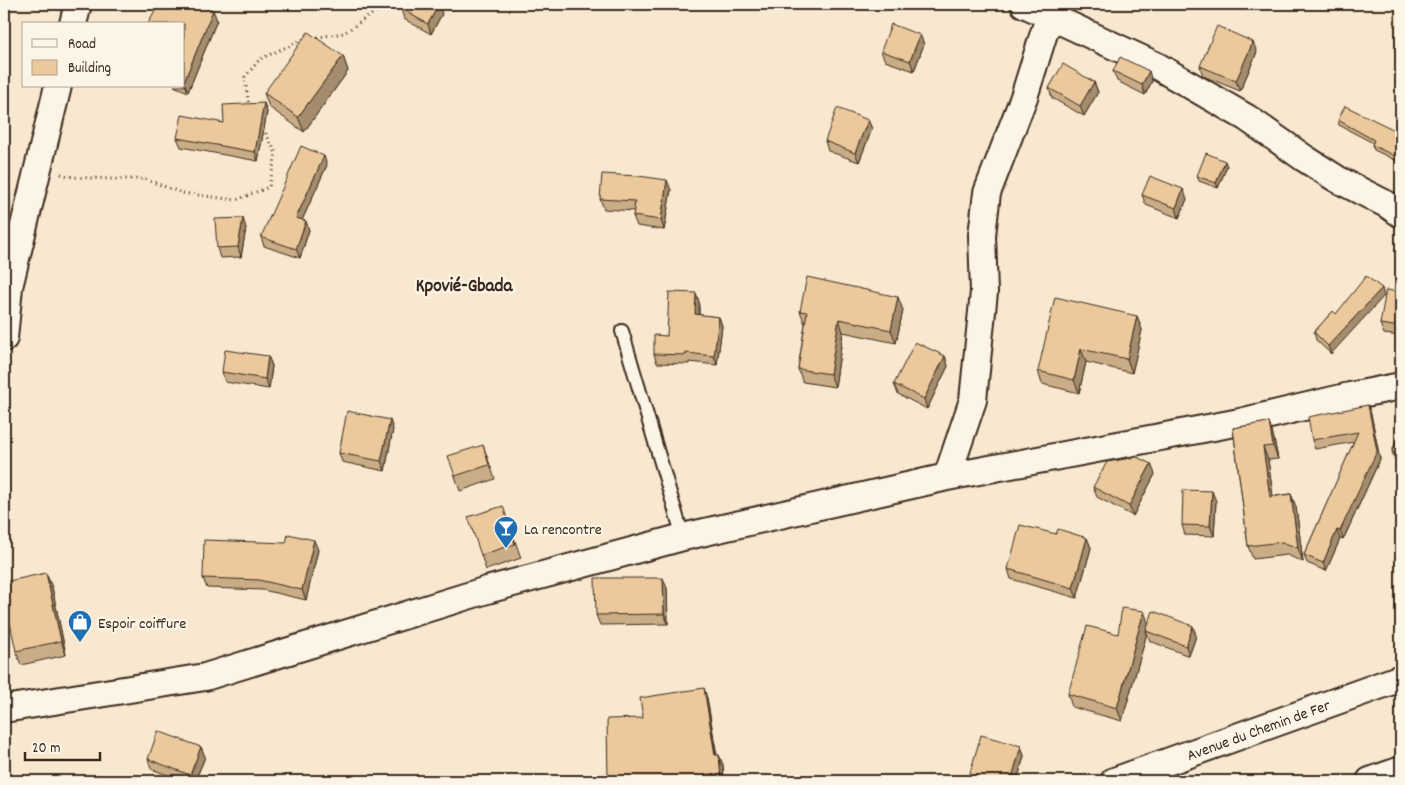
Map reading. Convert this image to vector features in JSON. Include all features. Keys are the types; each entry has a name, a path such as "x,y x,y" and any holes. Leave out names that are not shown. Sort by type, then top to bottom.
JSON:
{"street":[{"path":"74,22 78,4"},
{"path":"1024,4 1157,66 1248,118 1337,179 1388,205 1401,214"},
{"path":"947,477 973,400 984,292 982,235 987,194 1024,97 1049,17"},
{"path":"4,338 9,287 57,88"},
{"path":"4,709 205,677 487,590 683,537 947,477 1240,422 1401,386"},
{"name":"Avenue du Chemin de Fer","path":"1114,781 1401,678"},
{"path":"1370,781 1401,770"}],"lane":[{"path":"622,331 683,537"}],"path":[{"path":"254,113 248,106 245,77 260,59 304,39 344,33 378,10 383,4"},
{"path":"37,169 72,177 145,179 182,193 236,200 269,187 276,153 259,121"}],"building":[{"path":"159,4 201,4 213,10 185,80 185,22 149,22"},
{"path":"404,4 439,4 428,24 401,9"},
{"path":"891,24 920,35 910,61 881,51"},
{"path":"1217,26 1253,42 1236,81 1200,66"},
{"path":"308,32 343,56 298,117 264,93"},
{"path":"1120,57 1149,71 1142,85 1113,71"},
{"path":"1063,64 1094,82 1080,106 1049,88"},
{"path":"264,103 255,152 177,138 182,115 224,123 223,105"},
{"path":"1345,106 1401,133 1401,142 1395,156 1372,145 1374,140 1338,120"},
{"path":"837,108 868,120 855,153 825,141"},
{"path":"301,146 324,156 296,218 306,221 296,249 261,237"},
{"path":"1206,153 1225,161 1216,183 1197,176"},
{"path":"602,174 667,180 661,220 633,216 635,201 600,199"},
{"path":"1150,176 1183,189 1176,208 1142,195"},
{"path":"243,218 238,247 217,248 215,219"},
{"path":"1366,276 1382,288 1328,346 1314,332 1333,311 1336,314"},
{"path":"807,277 898,297 891,330 839,319 830,374 798,369 807,312 800,311"},
{"path":"1386,290 1401,292 1401,327 1380,324"},
{"path":"669,292 696,293 695,314 719,317 714,356 686,353 686,355 654,354 654,335 667,336"},
{"path":"1055,297 1137,316 1127,359 1081,349 1074,380 1038,371"},
{"path":"915,342 945,356 924,399 894,384"},
{"path":"225,350 268,356 265,379 222,372"},
{"path":"1368,405 1377,451 1340,531 1337,530 1323,563 1304,555 1358,432 1312,440 1308,417"},
{"path":"347,411 390,420 381,461 339,453"},
{"path":"1269,422 1273,446 1263,447 1270,497 1291,494 1298,548 1282,542 1248,546 1233,428"},
{"path":"1401,428 1401,455 1392,452"},
{"path":"483,445 489,465 455,476 448,456"},
{"path":"1137,457 1151,464 1129,506 1093,487 1107,462"},
{"path":"1183,490 1212,491 1210,526 1182,525"},
{"path":"503,506 515,544 481,555 468,517"},
{"path":"1020,525 1056,534 1058,529 1087,538 1073,588 1008,569"},
{"path":"288,534 314,540 302,590 259,580 203,578 204,540 286,543"},
{"path":"46,573 61,641 16,651 4,595 4,582"},
{"path":"595,578 663,578 664,614 596,615"},
{"path":"1122,608 1144,611 1117,708 1068,694 1087,626 1118,634"},
{"path":"1153,611 1193,626 1186,646 1146,631"},
{"path":"704,688 715,755 719,755 721,778 680,781 608,781 607,719 643,718 640,698"},
{"path":"158,731 201,747 190,775 148,759"},
{"path":"981,735 1021,746 1011,781 988,781 969,776"}],"place":[{"name":"La rencontre","path":"506,549"},
{"name":"Espoir coiffure","path":"80,643"}],"district":[{"name":"Kpovié-Gbada","path":"464,284"}]}
